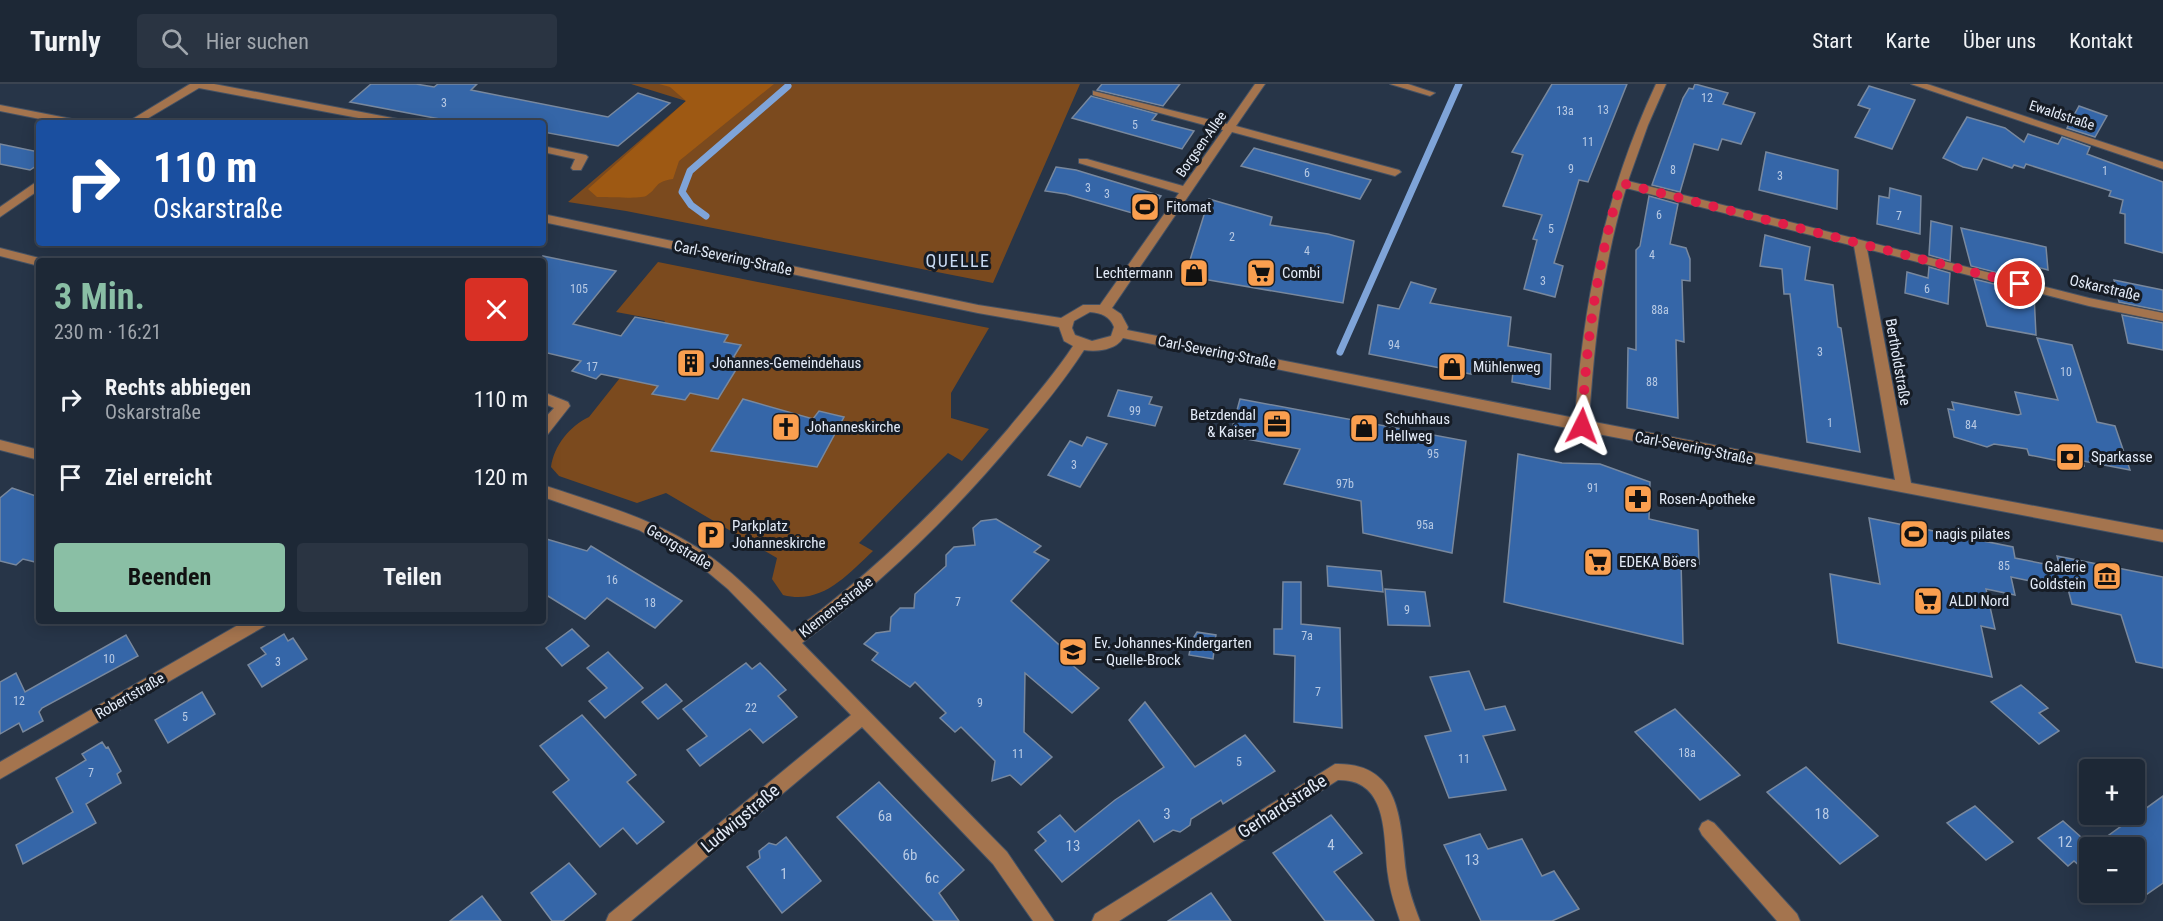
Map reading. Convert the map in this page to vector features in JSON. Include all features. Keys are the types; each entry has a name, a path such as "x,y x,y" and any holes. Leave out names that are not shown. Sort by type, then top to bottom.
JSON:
{"street":[{"path":"137,120 197,84 387,120"},
{"name":"Borgsen-Allee","path":"1104,309 1260,84"},
{"path":"1395,84 1430,93"},
{"path":"1582,426 1586,353 1595,286 1621,183 1634,142 1661,84"},
{"name":"Ewaldstraße","path":"1916,84 2163,166"},
{"path":"1098,93 1395,172"},
{"path":"0,108 62,120"},
{"path":"546,150 582,157 576,168"},
{"path":"1083,161 1186,191"},
{"name":"Oskarstraße","path":"1621,183 2090,302 2163,317"},
{"path":"0,213 36,186"},
{"name":"Carl-Severing-Straße","path":"546,219 978,309 1065,323"},
{"name":"Bertholdstraße","path":"1859,242 1904,488"},
{"path":"0,252 36,261"},
{"path":"1104,309 1116,316 1121,327 1116,339 1100,346 1081,344 1069,338 1065,323 1073,313 1080,310 1104,309"},
{"name":"Carl-Severing-Straße","path":"1120,333 1582,426 2163,536"},
{"name":"Klemensstraße","path":"1044,921 1000,858 792,641 860,591 954,498 997,453 1066,368 1081,344"},
{"path":"546,398 562,406 546,426"},
{"path":"0,445 36,454"},
{"name":"Georgstraße","path":"546,492 644,526 680,544 734,584 792,641"},
{"name":"Robertstraße","path":"0,771 254,624"},
{"name":"Ludwigstraße","path":"616,921 864,715"},
{"name":"Gerhardstraße","path":"1102,921 1335,772 1357,773 1374,784 1384,801 1394,830 1397,873 1410,921"},
{"path":"1708,829 1790,921"}],"shaded area":[{"path":"631,84 1080,84 993,283 626,211 568,202 686,101"},
{"path":"659,84 774,84 679,161 673,179 659,184 643,197 597,197 588,189 686,101 670,87"},
{"path":"658,262 989,328 951,393 951,418 989,429 962,461 948,453 859,543 873,551 843,579 810,596 783,595 772,579 777,558 666,493 637,503 559,476 551,467 559,444 564,437 589,417 665,321 616,312"}],"building":[{"path":"371,84 416,84 434,87 438,84 477,84 471,90 608,117 638,93 670,103 618,146 546,133 546,120 445,120 350,102"},
{"path":"1102,84 1180,84 1163,106 1097,90"},
{"path":"1552,84 1627,84 1588,182 1579,180 1554,263 1563,266 1555,297 1524,289 1537,240 1533,239 1542,215 1503,206 1523,155 1512,152"},
{"path":"1695,84 1728,93 1723,104 1755,113 1741,144 1722,139 1718,150 1694,144 1680,192 1652,185 1683,98 1689,88 1693,89"},
{"path":"1869,86 1915,100 1892,149 1855,137 1870,109 1858,105"},
{"path":"1091,96 1157,114 1152,120 1194,131 1182,149 1072,118"},
{"path":"2079,106 2107,116 2095,137 2067,128"},
{"path":"1967,117 2005,128 2024,142 2028,134 2058,144 2062,137 2090,147 2087,154 2163,182 2163,253 2125,243 2125,214 2120,213 2123,200 2109,196 2111,191 2026,164 2024,168 2014,165 2012,168 1983,158 1977,170 1963,167 1943,158"},
{"path":"0,144 36,151 36,166 30,170 0,164"},
{"path":"1254,148 1371,180 1360,199 1241,166"},
{"path":"1766,152 1838,170 1837,209 1759,190"},
{"path":"1056,167 1076,170 1161,196 1146,217 1066,194 1045,191"},
{"path":"1890,188 1921,196 1920,234 1877,224 1879,196 1889,198"},
{"path":"1649,196 1678,204 1670,244 1686,248 1690,259 1690,281 1682,280 1684,342 1676,340 1678,418 1627,408 1628,348 1636,350 1636,250 1640,246"},
{"path":"1209,199 1272,217 1270,225 1328,234 1354,241 1343,303 1185,276"},
{"path":"1931,221 1952,226 1950,261 1929,255"},
{"path":"1961,228 2046,247 2048,270 2033,266 2034,282 1971,266"},
{"path":"1765,235 1810,247 1805,280 1833,285 1860,452 1807,442 1790,294 1784,294 1782,269 1760,266"},
{"path":"543,256 616,271 573,324 621,336 635,317 728,335 724,342 741,345 733,358 742,360 718,399 690,393 685,400 652,394 658,386 601,374 596,379 572,371 581,361 546,353 546,258"},
{"path":"1929,267 1950,273 1948,304 1905,293 1907,272 1928,278"},
{"path":"1974,279 2034,294 2036,335 1987,326"},
{"path":"2114,280 2163,290 2163,311 2119,302"},
{"path":"1411,282 1436,289 1430,303 1511,317 1508,346 1551,354 1550,389 1512,382 1513,371 1472,363 1471,374 1369,354 1378,305 1399,309"},
{"path":"2122,315 2163,323 2163,350 2128,343"},
{"path":"2037,338 2072,345 2097,422 2115,426 2130,470 2083,461 2084,466 2029,455 2027,449 1994,444 1987,447 1954,437 1948,409 1954,410 1952,402 2018,415 2021,414 2015,392 2058,400"},
{"path":"1118,390 1152,397 1149,404 1162,407 1155,426 1108,416"},
{"name":"Johanneskirche","path":"743,399 813,419 819,411 844,417 817,467 711,451"},
{"path":"1240,399 1466,441 1452,553 1363,533 1361,501 1284,484 1300,449 1230,436"},
{"path":"1087,437 1107,444 1080,487 1048,475 1070,441 1082,446"},
{"path":"1518,454 1562,463 1600,464 1650,482 1649,519 1698,530 1699,564 1681,560 1683,644 1504,602"},
{"path":"12,488 36,496 36,562 23,559 16,565 0,561 0,498"},
{"path":"1869,518 2013,547 2015,558 2060,567 2057,556 2163,577 2163,668 2136,662 2121,615 2072,604 2068,589 2011,577 2015,595 1986,589 1995,629 1981,626 1992,677 1838,643 1830,574 1880,584"},
{"path":"996,519 1041,546 1034,552 1049,560 1011,601 1068,653 1063,657 1099,688 1072,713 1025,673 1024,732 1052,757 1021,785 1010,775 992,781 995,761 961,727 955,732 940,718 946,713 915,682 910,687 872,660 878,653 864,644 876,633 890,631 891,617 900,608 914,608 915,594 946,566 946,555 954,547 975,545 973,528 981,521"},
{"path":"546,539 587,551 591,546 682,601 655,628 607,598 585,619 546,595"},
{"path":"1327,566 1381,571 1383,592 1328,586"},
{"path":"1283,582 1301,582 1301,624 1340,628 1342,728 1294,722 1295,656 1274,654 1274,629 1282,629"},
{"path":"1385,589 1425,592 1430,626 1388,625"},
{"path":"572,629 589,646 562,666 546,648"},
{"path":"1197,632 1216,635 1213,659 1189,655 1192,640"},
{"path":"284,634 288,641 293,638 307,659 262,687 248,665 266,654 261,648"},
{"path":"126,635 138,656 42,708 39,712 43,721 23,732 19,723 0,734 0,682 16,673 25,692"},
{"path":"608,652 643,688 605,718 589,701 607,688 587,668"},
{"path":"746,663 752,669 760,663 786,690 778,696 797,717 763,743 750,729 700,766 687,750 707,736 683,709"},
{"path":"1469,671 1485,710 1505,706 1515,730 1483,736 1506,790 1449,798 1425,736 1451,731 1430,677"},
{"path":"666,684 682,701 658,719 642,702"},
{"path":"2021,685 2048,708 2039,713 2059,731 2039,744 1991,702"},
{"path":"202,692 215,714 168,743 155,720"},
{"path":"1145,702 1195,767 1245,735 1275,771 1223,804 1221,800 1191,819 1190,825 1180,832 1173,830 1154,842 1139,820 1062,882 1035,850 1046,841 1038,832 1060,815 1075,832 1115,800 1164,767 1129,720"},
{"path":"1675,709 1740,775 1700,800 1635,732"},
{"path":"582,715 636,775 627,782 664,822 637,844 623,828 600,847 553,792 569,780 540,746"},
{"path":"102,742 106,748 108,747 121,771 117,774 121,783 86,804 96,823 23,864 16,845 73,812 56,778 86,760 82,754"},
{"path":"1806,767 1878,836 1840,864 1767,792"},
{"path":"879,782 964,870 939,893 959,921 934,921 837,817"},
{"path":"2163,796 2163,883 2145,895 2145,837 2106,837 2123,825 2145,825 2145,809"},
{"path":"1975,806 2013,842 1986,860 1947,823"},
{"path":"1331,815 1362,853 1334,872 1374,921 1325,921 1273,853"},
{"path":"2063,821 2081,837 2079,837 2079,865 2074,861 2068,866 2038,838"},
{"path":"1480,834 1488,849 1522,839 1542,876 1554,871 1579,909 1552,921 1481,921 1444,845"},
{"path":"786,837 821,881 782,913 747,867 760,858 759,851 769,843 776,845"},
{"path":"569,863 596,894 563,921 552,921 531,893"},
{"path":"1211,893 1231,921 1168,921"},
{"path":"482,896 501,921 450,921"}],"waterway":[{"path":"1340,352 1459,84"},
{"path":"706,216 691,205 682,192 690,171 788,86"}],"place":[{"name":"Fitomat","path":"1145,207"},
{"name":"Lechtermann","path":"1194,273"},
{"name":"Combi","path":"1261,273"},
{"name":"Johannes-Gemeindehaus","path":"691,363"},
{"name":"Mühlenweg","path":"1452,367"},
{"name":"Betzdendal & Kaiser","path":"1277,424"},
{"name":"Johanneskirche","path":"786,427"},
{"name":"Schuhhaus Hellweg","path":"1364,428"},
{"name":"Sparkasse","path":"2070,457"},
{"name":"Rosen-Apotheke","path":"1638,499"},
{"name":"nagis pilates","path":"1914,534"},
{"name":"Parkplatz Johanneskirche","path":"711,535"},
{"name":"EDEKA Böers","path":"1598,562"},
{"name":"Galerie Goldstein","path":"2107,576"},
{"name":"ALDI Nord","path":"1928,601"},
{"name":"Ev. Johannes-Kindergarten – Quelle-Brock","path":"1073,652"}],"district":[{"name":"QUELLE","path":"958,260"}],"route":[{"path":"1582,426 1586,353 1595,286 1621,183 2020,284"}]}
